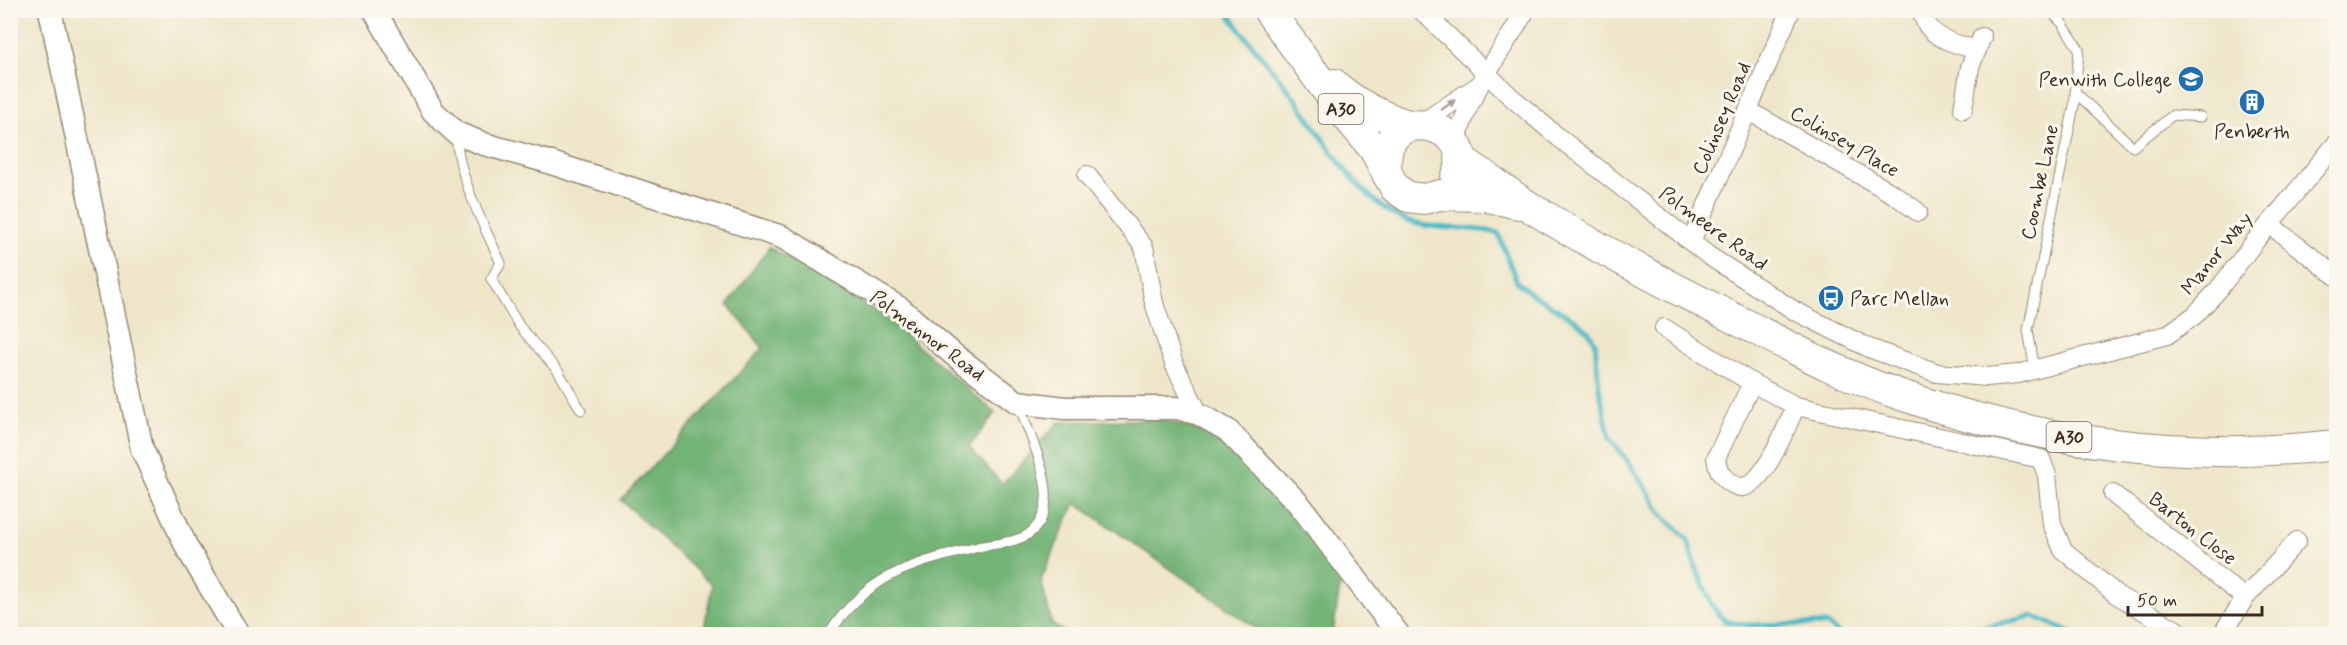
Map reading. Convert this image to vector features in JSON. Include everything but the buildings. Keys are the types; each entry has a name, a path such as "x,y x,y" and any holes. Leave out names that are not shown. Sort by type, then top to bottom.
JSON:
{"highway":[{"name":"A30","path":"1268,10 1292,45 1374,149 1395,188 1408,197 1424,199 1440,195 1484,196 1529,206"},
{"name":"A30","path":"1292,45 1338,88 1362,105 1388,119 1442,129 1458,153 1529,206 1634,267 1813,359 1897,394 1980,419 2061,436 2142,448 2229,453 2337,445"},
{"path":"1387,174 1385,159 1389,145 1398,133 1415,125"},
{"path":"1440,195 1455,180 1458,153"}],"street":[{"path":"50,10 142,449 187,548 238,634"},
{"name":"Polmennor Road","path":"374,10 433,111 456,133 483,144 545,161 782,237 901,309 954,355 1017,402 1065,408 1177,408 1199,414 1227,430 1299,504 1398,634"},
{"name":"Polmeere Road","path":"1421,10 1482,80 1510,96 1691,242 1795,311 1869,348 1937,373 1987,377 2035,370"},
{"path":"1458,153 1461,124 1482,80 1526,10"},
{"name":"Colinsey Road","path":"1691,242 1791,10"},
{"path":"1922,10 1935,35 1948,42 1980,44 1970,67 1963,109"},
{"path":"1415,125 1482,80"},
{"name":"Colinsey Place","path":"1749,111 1895,195 1918,212"},
{"name":"Manor Way","path":"2035,370 2167,335 2195,315 2337,144"},
{"path":"1087,175 1144,247 1155,303 1174,364 1199,414"},
{"path":"2269,224 2337,276"},
{"path":"1664,328 1752,383 1796,406 2041,459 2047,476 2052,524 2063,550 2117,595 2183,634"},
{"path":"1752,383 1716,458 1718,471 1725,480 1737,487 1750,486 1761,476 1796,406"},
{"name":"Barton Close","path":"2113,494 2245,598"},
{"path":"2222,634 2245,598 2296,541"}],"lane":[{"name":"Coombe Lane","path":"2035,370 2028,330 2075,92 2079,49 2062,23 2049,10"},
{"path":"2075,92 2133,147 2173,115 2201,117"},
{"path":"456,133 460,159 501,263 491,279 515,320 558,371 581,410"},
{"path":"829,634 843,611 863,591 913,565 1026,536 1041,520 1047,498 1037,452 1017,402"}],"green space":[{"path":"769,247 883,315 995,413 969,447 1002,484 1059,422 1161,419 1209,433 1292,511 1340,585 1333,634 1254,634 1254,627 1075,503 1041,580 1052,624 1067,634 703,634 712,585 621,500 763,348 728,305"}],"waterway":[{"path":"1226,10 1294,97 1342,165 1370,196 1386,209 1414,223 1498,233 1517,282 1533,295 1577,321 1589,332 1595,342 1599,388 1610,439 1630,464 1662,514 1688,540 1695,566 1713,607 1725,621 1746,625 1826,624 1840,634"},
{"path":"1872,634 1979,628 2033,616 2074,634"}],"place":[{"name":"Penwith College","path":"2191,79"},
{"name":"Penberth","path":"2252,102"},
{"name":"Parc Mellan","path":"1831,298"}]}
